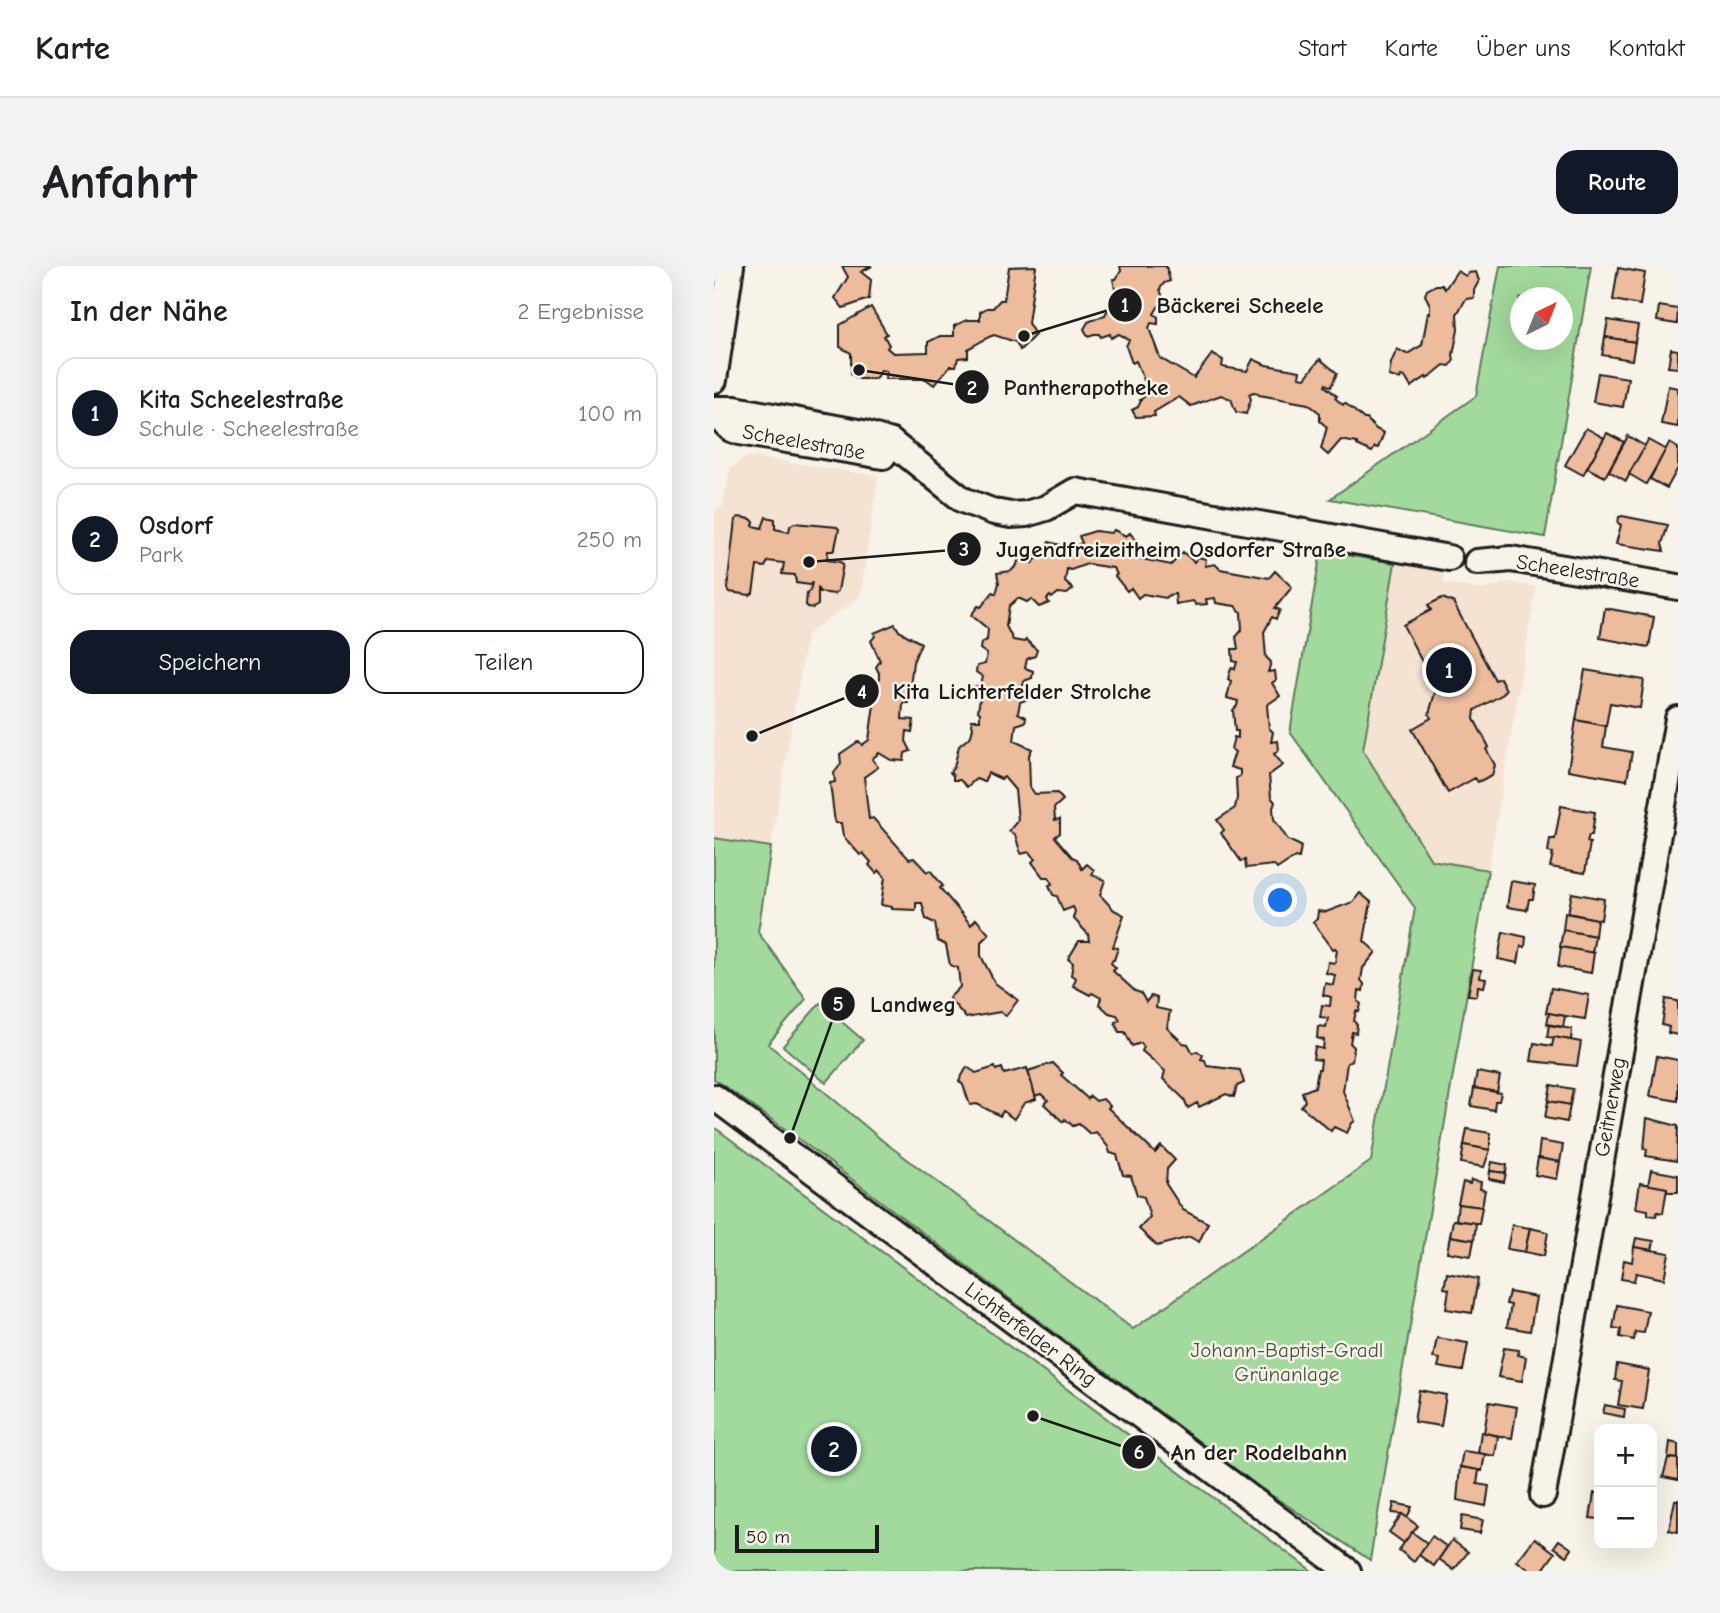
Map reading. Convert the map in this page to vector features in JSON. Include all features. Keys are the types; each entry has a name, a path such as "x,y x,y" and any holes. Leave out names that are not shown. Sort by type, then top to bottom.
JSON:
{"street":[{"path":"714,380 716,347 731,266"},
{"name":"Scheelestraße","path":"714,411 731,429 739,432 883,456 891,442 963,500 994,512 1026,514 1046,508 1075,491 1449,558"},
{"name":"Scheelestraße","path":"1477,562 1511,559 1678,587"},
{"name":"Geitnerweg","path":"1543,1495 1678,719"},
{"name":"Lichterfelder Ring","path":"714,1097 1348,1571"}],"shaded area":[{"path":"747,456 878,476 860,597 807,634 771,847 714,838 714,512 723,506 730,468"},
{"path":"1395,563 1444,571 1443,583 1484,590 1507,582 1536,587 1488,870 1431,860 1363,750"}],"green space":[{"path":"1500,266 1591,266 1545,537 1330,499 1476,396"},
{"name":"Johann-Baptist-Gradl Grünanlage","path":"1321,551 1395,563 1363,750 1431,860 1488,870 1370,1560 1259,1487 788,1131 714,1079 714,838 771,847 758,932 806,999 768,1044 883,1141 1133,1329 1371,1161 1415,908 1290,732"},
{"path":"820,1003 863,1040 826,1083 783,1046"},
{"path":"714,1127 1312,1571 714,1571"}],"building":[{"path":"842,266 872,266 861,272 871,280 869,299 843,308 835,298 848,277"},
{"path":"1036,266 1028,323 1035,335 1020,350 1016,342 994,335 989,337 968,349 968,357 958,358 956,366 950,366 934,385 926,379 885,379 886,371 881,370 875,379 859,379 851,374 851,353 840,347 840,325 871,307 887,334 884,336 889,345 887,348 893,353 928,352 928,342 940,336 954,336 954,326 967,320 980,320 980,312 993,308 1000,300 1004,300 1009,267"},
{"path":"1120,266 1166,266 1170,281 1164,283 1160,289 1165,304 1158,307 1154,314 1158,317 1158,324 1151,323 1149,328 1160,358 1194,378 1212,354 1223,360 1222,367 1247,371 1253,359 1266,365 1300,371 1299,377 1305,378 1320,359 1337,373 1331,387 1326,384 1325,386 1337,396 1335,398 1384,433 1378,448 1375,447 1372,452 1357,443 1341,440 1328,455 1321,449 1327,427 1320,421 1320,413 1308,404 1253,392 1249,394 1251,399 1246,414 1236,412 1231,399 1221,395 1191,406 1179,397 1154,412 1155,416 1136,417 1132,410 1138,407 1144,397 1146,385 1136,361 1132,363 1126,346 1129,340 1119,334 1111,338 1110,334 1101,337 1099,334 1088,336 1084,329 1088,322 1105,315 1116,294 1113,279 1116,279 1121,271"},
{"path":"1618,268 1645,273 1640,305 1613,300"},
{"path":"1457,271 1466,276 1476,272 1479,281 1474,290 1474,298 1466,299 1457,314 1454,360 1450,366 1444,365 1427,379 1426,377 1411,387 1405,377 1401,376 1400,379 1389,376 1397,349 1407,354 1422,345 1428,313 1430,314 1430,305 1425,295 1427,290 1436,285 1442,285 1445,289"},
{"path":"1659,306 1678,309 1677,324 1657,321"},
{"path":"1608,320 1638,325 1635,342 1605,337"},
{"path":"1605,337 1635,342 1632,360 1602,355"},
{"path":"1671,349 1678,350 1678,368 1668,367"},
{"path":"1598,373 1628,378 1623,407 1593,402"},
{"path":"1668,386 1678,388 1678,427 1661,424"},
{"path":"1586,428 1604,438 1583,475 1565,465"},
{"path":"1607,433 1624,442 1605,477 1587,468"},
{"path":"1628,436 1645,446 1626,481 1609,471"},
{"path":"1648,440 1666,450 1646,484 1629,474"},
{"path":"1669,443 1678,448 1678,468 1667,488 1650,479"},
{"path":"738,517 751,519 753,526 762,528 766,517 775,519 775,529 789,532 794,523 837,527 839,529 835,548 828,551 827,560 843,564 838,591 834,594 820,592 818,589 818,605 808,607 807,593 812,582 810,585 796,583 795,575 782,574 784,563 768,561 765,567 757,566 753,593 750,595 729,592 727,589 735,520"},
{"path":"1619,517 1668,525 1662,544 1664,551 1616,544 1621,525 1618,523"},
{"path":"1114,530 1126,536 1130,533 1137,542 1134,548 1142,559 1171,565 1183,552 1194,562 1198,557 1206,559 1205,566 1215,564 1220,569 1269,578 1275,571 1292,587 1275,608 1280,610 1276,619 1272,617 1264,632 1266,657 1271,662 1268,672 1275,671 1276,680 1272,683 1280,696 1267,705 1269,728 1273,732 1271,742 1278,741 1279,750 1274,754 1283,765 1269,775 1271,797 1275,802 1274,819 1288,840 1301,846 1299,858 1295,857 1277,869 1274,865 1246,868 1245,860 1241,861 1221,833 1224,830 1217,820 1235,808 1236,778 1240,776 1240,770 1230,767 1235,752 1231,749 1234,737 1238,738 1233,710 1238,701 1227,698 1231,668 1235,669 1237,662 1233,661 1232,649 1238,649 1236,637 1242,630 1241,612 1235,606 1216,603 1215,598 1206,599 1207,604 1196,605 1193,601 1176,604 1175,594 1166,598 1143,594 1138,598 1131,588 1127,591 1115,576 1117,574 1113,568 1087,564 1067,569 1065,582 1073,589 1067,594 1058,593 1052,598 1050,596 1047,599 1049,603 1039,607 1031,599 1027,602 1018,598 1009,606 1006,626 1013,640 1026,640 1037,650 1035,656 1027,659 1025,668 1033,671 1032,678 1024,681 1022,690 1030,695 1028,699 1020,702 1018,713 1026,717 1025,722 1016,725 1014,741 1032,749 1029,755 1030,787 1035,794 1057,793 1063,800 1054,808 1055,820 1060,819 1060,833 1055,837 1072,857 1077,859 1082,869 1087,864 1094,870 1092,875 1105,880 1100,895 1114,910 1124,915 1113,947 1118,948 1111,963 1116,968 1113,971 1135,991 1141,993 1146,1002 1151,996 1157,998 1156,1008 1170,1011 1167,1028 1183,1043 1188,1044 1193,1053 1197,1051 1203,1055 1201,1059 1205,1060 1207,1066 1240,1070 1244,1083 1237,1086 1234,1097 1226,1094 1199,1107 1197,1103 1188,1108 1184,1099 1163,1079 1165,1071 1142,1051 1144,1047 1141,1043 1132,1046 1125,1032 1119,1032 1115,1022 1120,1020 1117,1015 1109,1013 1099,1004 1101,998 1073,986 1076,978 1071,975 1073,963 1068,959 1079,941 1089,941 1088,934 1073,918 1073,907 1063,911 1057,896 1053,895 1049,877 1043,877 1032,862 1035,859 1029,852 1021,854 1015,835 1009,831 1018,820 1015,790 1004,777 1001,779 988,773 984,782 976,779 967,787 960,780 953,780 950,772 954,767 959,746 971,736 971,720 980,720 980,698 972,694 974,687 981,685 983,677 976,672 977,666 985,664 987,654 980,649 981,643 987,640 988,629 971,615 993,592 996,594 999,583 997,573 1011,571 1017,565 1019,557 1026,557 1032,563 1044,552 1049,542 1071,548 1082,543 1079,536 1095,531 1111,533"},
{"path":"1442,598 1453,602 1495,680 1500,678 1506,690 1475,710 1474,719 1495,765 1492,775 1478,782 1475,778 1448,793 1412,729 1431,718 1429,714 1436,689 1403,625 1431,610 1428,605"},
{"path":"1605,608 1654,617 1649,647 1600,638"},
{"path":"895,624 899,631 921,643 913,662 908,703 903,703 902,719 914,720 912,732 907,731 906,741 911,751 905,753 904,761 891,760 879,753 872,759 878,767 864,777 869,819 873,818 909,859 914,858 927,872 930,870 943,886 940,888 971,925 976,919 989,934 981,942 981,956 995,983 1018,1000 1006,1016 1000,1012 966,1018 949,998 960,987 958,968 950,965 946,945 938,941 935,923 926,919 922,903 916,903 916,910 892,909 881,905 885,877 879,870 876,873 863,853 860,855 843,836 841,823 835,823 830,783 835,782 834,773 841,764 840,754 859,741 862,745 869,740 879,683 876,667 880,661 871,641 874,633"},
{"path":"1585,670 1644,680 1640,708 1610,703 1606,726 1576,720"},
{"path":"1576,720 1606,726 1603,747 1632,752 1627,780 1568,770"},
{"path":"1561,806 1595,812 1592,835 1589,835 1587,842 1590,843 1585,873 1550,867 1553,853 1548,852 1550,839 1555,839"},
{"path":"1511,881 1535,885 1533,899 1529,899 1527,910 1507,907"},
{"path":"1360,893 1371,902 1364,941 1376,952 1363,968 1363,991 1359,990 1358,1001 1361,1004 1354,1021 1357,1025 1356,1033 1352,1032 1350,1043 1354,1047 1352,1061 1347,1063 1343,1091 1355,1121 1347,1133 1334,1127 1331,1131 1301,1106 1305,1101 1302,1092 1315,1087 1320,1069 1321,1060 1313,1059 1315,1047 1323,1049 1324,1040 1317,1038 1318,1026 1326,1027 1328,1018 1320,1017 1322,1005 1330,1006 1331,997 1323,995 1325,983 1333,985 1335,975 1326,973 1328,962 1335,963 1337,950 1333,949 1313,922 1317,919 1318,911 1326,912 1353,902"},
{"path":"1572,893 1604,899 1601,920 1568,913"},
{"path":"1565,913 1597,919 1595,936 1563,930"},
{"path":"1563,930 1595,936 1592,953 1560,947"},
{"path":"1503,932 1526,937 1525,947 1521,946 1518,963 1498,959"},
{"path":"1561,947 1594,953 1591,973 1558,967"},
{"path":"1473,969 1481,970 1480,978 1486,979 1484,987 1478,986 1477,996 1468,995"},
{"path":"1551,988 1589,995 1585,1019 1546,1013"},
{"path":"1666,999 1678,1001 1678,1035 1668,1033 1669,1027 1662,1025"},
{"path":"1549,1013 1565,1016 1563,1027 1547,1024"},
{"path":"1549,1025 1572,1029 1571,1040 1547,1037"},
{"path":"1554,1037 1581,1042 1577,1066 1531,1061 1534,1043 1552,1046"},
{"path":"1657,1056 1678,1060 1678,1101 1650,1096"},
{"path":"1053,1063 1063,1073 1061,1075 1088,1099 1090,1096 1096,1101 1103,1099 1110,1106 1108,1108 1155,1153 1161,1146 1175,1160 1167,1169 1166,1184 1183,1210 1208,1223 1199,1242 1190,1237 1157,1246 1139,1229 1150,1217 1144,1197 1137,1195 1131,1176 1123,1175 1117,1155 1110,1153 1096,1132 1090,1134 1079,1124 1073,1126 1065,1119 1063,1122 1044,1104 1048,1100 1041,1094 1035,1096 1028,1071"},
{"path":"967,1067 976,1073 995,1067 996,1070 1002,1068 1004,1074 1027,1068 1036,1099 1024,1103 1014,1119 1003,1111 1000,1116 977,1104 970,1105 959,1081"},
{"path":"1477,1072 1500,1076 1497,1092 1474,1088"},
{"path":"1551,1085 1573,1089 1570,1105 1548,1101"},
{"path":"1474,1088 1501,1093 1499,1101 1495,1101 1494,1110 1471,1106"},
{"path":"1548,1101 1570,1105 1567,1122 1545,1118"},
{"path":"1647,1118 1678,1126 1677,1161 1646,1156 1647,1149 1644,1149"},
{"path":"1467,1129 1490,1133 1490,1150 1464,1145"},
{"path":"1540,1141 1563,1145 1560,1162 1538,1158"},
{"path":"1464,1145 1490,1150 1484,1167 1461,1163"},
{"path":"1538,1158 1560,1162 1557,1179 1535,1175"},
{"path":"1492,1162 1507,1165 1506,1173 1490,1171"},
{"path":"1651,1170 1678,1175 1678,1192 1667,1192 1667,1188 1648,1185"},
{"path":"1490,1171 1506,1173 1504,1182 1489,1179"},
{"path":"1471,1180 1481,1182 1480,1189 1485,1190 1482,1207 1458,1204 1463,1182 1470,1184"},
{"path":"1640,1183 1667,1188 1663,1213 1648,1215 1648,1210 1636,1208"},
{"path":"1458,1204 1482,1207 1479,1224 1456,1220"},
{"path":"1453,1220 1476,1223 1474,1240 1450,1236"},
{"path":"1512,1225 1530,1228 1525,1252 1507,1249"},
{"path":"1530,1228 1548,1232 1544,1256 1525,1252"},
{"path":"1450,1236 1474,1240 1471,1256 1447,1252"},
{"path":"1636,1238 1654,1241 1652,1250 1634,1247"},
{"path":"1634,1247 1669,1253 1664,1279 1636,1273 1634,1281 1621,1279 1624,1260 1632,1262"},
{"path":"1447,1273 1478,1279 1472,1313 1446,1309 1449,1289 1444,1288"},
{"path":"1509,1292 1536,1297 1530,1331 1507,1327 1511,1305 1506,1304"},
{"path":"1617,1305 1648,1311 1644,1333 1635,1332 1634,1340 1620,1337 1621,1329 1613,1328"},
{"path":"1437,1338 1468,1343 1463,1371 1438,1367 1440,1359 1433,1358"},
{"path":"1504,1348 1519,1350 1518,1355 1526,1357 1522,1381 1498,1377"},
{"path":"1617,1364 1649,1370 1643,1409 1618,1405 1622,1381 1615,1380"},
{"path":"1419,1390 1446,1395 1441,1426 1414,1422"},
{"path":"1489,1402 1517,1407 1512,1438 1484,1433"},
{"path":"1605,1405 1625,1409 1624,1417 1603,1413"},
{"path":"1481,1432 1498,1436 1495,1456 1478,1453"},
{"path":"1670,1442 1678,1444 1678,1459 1668,1458"},
{"path":"1463,1451 1485,1454 1482,1471 1460,1467"},
{"path":"1668,1458 1678,1459 1678,1480 1663,1477"},
{"path":"1460,1467 1479,1470 1477,1484 1489,1486 1486,1506 1457,1500"},
{"path":"1594,1493 1594,1518 1590,1518"},
{"path":"1675,1500 1678,1500 1678,1532 1669,1530"},
{"path":"1394,1503 1412,1507 1407,1518 1402,1514 1392,1513"},
{"path":"1402,1514 1418,1526 1404,1543 1389,1532"},
{"path":"1462,1516 1483,1520 1480,1533 1460,1530"},
{"path":"1412,1532 1427,1543 1414,1562 1399,1550"},
{"path":"1432,1536 1447,1547 1434,1566 1419,1555"},
{"path":"1535,1538 1555,1553 1542,1571 1531,1571 1517,1561"},
{"path":"1452,1540 1468,1552 1454,1570 1439,1559"},
{"path":"1559,1540 1572,1549 1567,1556 1554,1547"}],"place":[{"name":"Bäckerei Scheele","path":"1024,336"},
{"name":"Pantherapotheke","path":"859,370"},
{"name":"Jugendfreizeitheim Osdorfer Straße","path":"809,562"},
{"name":"Kita Scheelestraße","path":"1449,670"},
{"name":"Kita Lichterfelder Strolche","path":"752,736"},
{"name":"Landweg","path":"790,1138"},
{"name":"An der Rodelbahn","path":"1033,1416"},
{"name":"Osdorf","path":"834,1449"}]}
